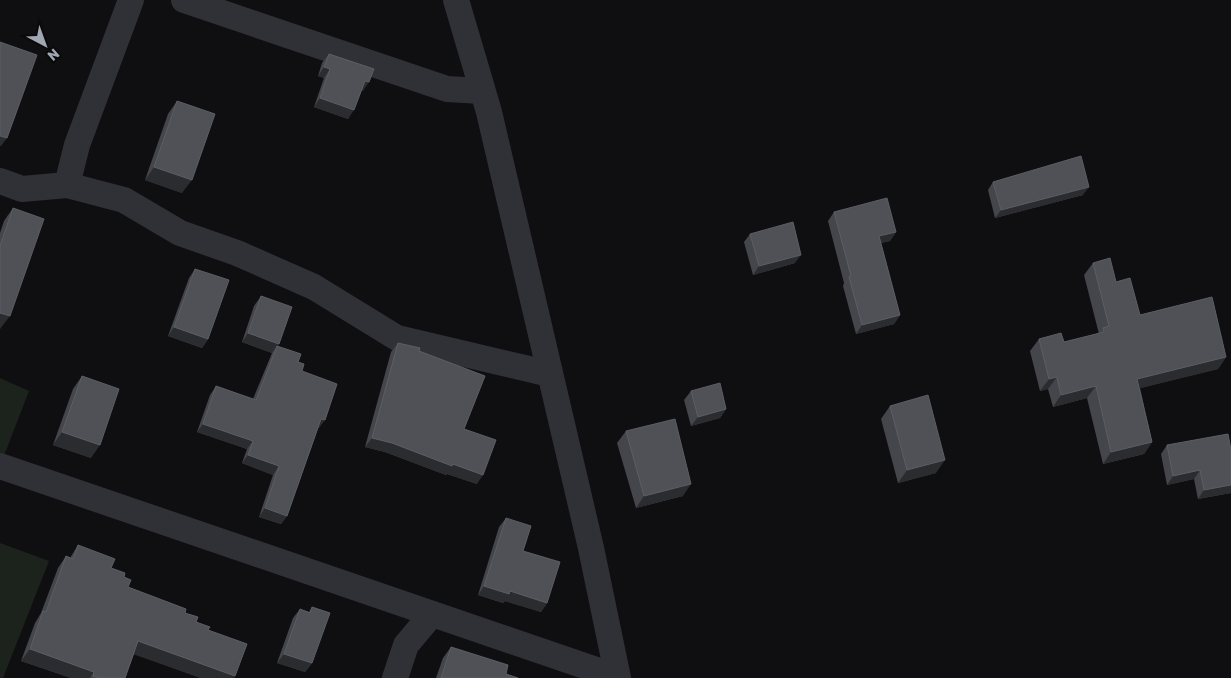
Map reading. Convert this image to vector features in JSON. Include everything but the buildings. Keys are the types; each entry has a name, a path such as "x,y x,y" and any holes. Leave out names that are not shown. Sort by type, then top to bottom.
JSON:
{"street":[{"path":"67,185 77,145 131,0"},
{"path":"184,0 447,89 482,90"},
{"path":"456,0 489,112 591,548 618,678"},
{"path":"0,181 22,189 67,185 124,200 180,233 237,253 314,287 397,338 550,374"},
{"path":"0,466 618,678"},
{"path":"395,678 406,645 432,614"}],"shaded area":[{"path":"0,378 29,391 0,466"},
{"path":"0,543 49,561 3,678 0,678"}]}
